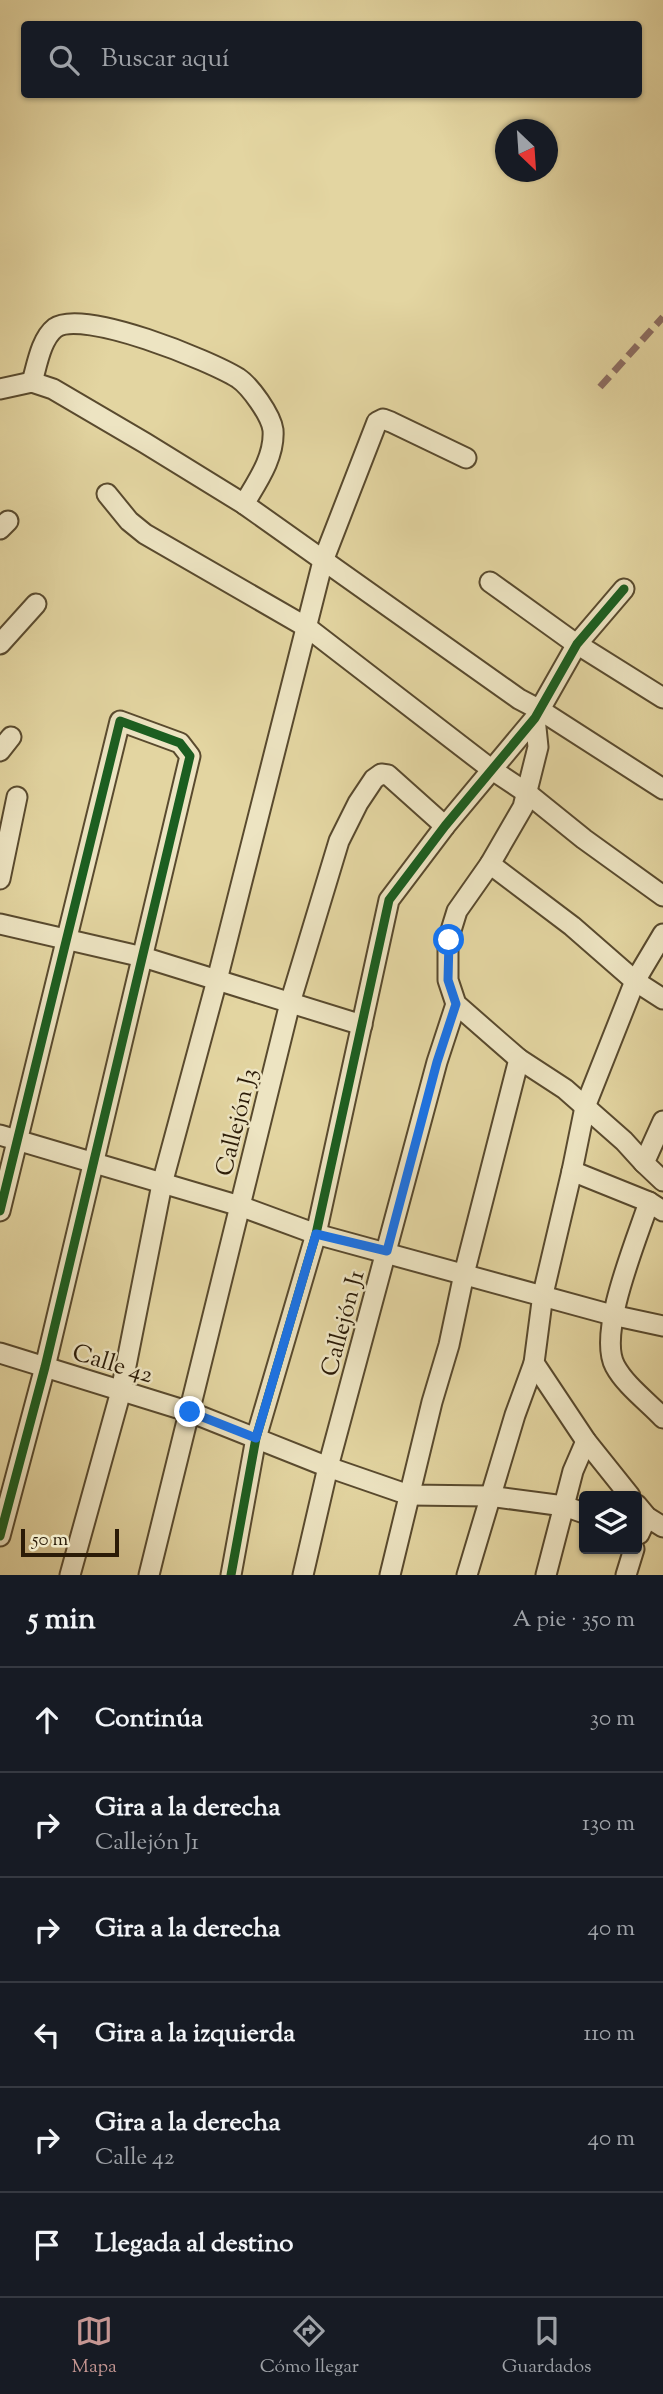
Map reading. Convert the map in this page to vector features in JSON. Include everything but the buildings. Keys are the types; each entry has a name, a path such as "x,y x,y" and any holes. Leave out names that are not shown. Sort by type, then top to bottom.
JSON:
{"street":[{"path":"32,382 45,343 55,328 61,325 95,325 128,332 191,356 239,379 269,416 273,431 265,467 244,504"},
{"path":"0,389 32,382 53,389 145,443 244,504 537,714 663,789"},
{"path":"70,1575 121,1391 162,1184 308,628 323,561 377,422 383,419 391,422 466,458"},
{"path":"107,494 129,521 145,534 308,628 584,839 663,895"},
{"path":"490,582 577,644 663,698"},
{"path":"231,1575 256,1438 316,1234 389,900 445,826 537,714 577,644 624,589"},
{"path":"0,644 36,604"},
{"path":"537,714 538,747 523,807 490,864 457,911 449,940 448,980 456,1004 519,1059 565,1089 663,1181"},
{"path":"0,1211 8,1138 65,939 120,721 180,743 190,756 46,1367 0,1536"},
{"name":"Callejón J3","path":"149,1575 290,1003 339,841 358,803 374,779 381,774 388,775 445,826"},
{"path":"0,879 17,797"},
{"path":"490,864 572,926 635,981 663,999"},
{"path":"0,924 143,957 362,1025"},
{"path":"467,1575 489,1496 534,1363 543,1294 586,1107 635,981 663,934"},
{"name":"Callejón J1","path":"303,1575 328,1467 437,1062 456,1004"},
{"path":"390,1575 519,1059"},
{"path":"644,1163 663,1121"},
{"path":"8,1138 240,1206 316,1234 387,1251 612,1315 662,1324"},
{"path":"572,1171 656,1207 612,1315 610,1354 615,1368 663,1418"},
{"name":"Calle 42","path":"0,1353 190,1412 328,1467 409,1495 489,1496 564,1506 579,1511"},
{"path":"534,1363 586,1441 626,1491"},
{"path":"546,1575 573,1471 586,1441"},
{"path":"626,1575 633,1554"}],"marked path":[{"path":"600,387 663,317"}],"cycle path":[{"path":"231,1575 256,1438 316,1234 389,900 445,826 535,718 577,644 624,589"},
{"path":"0,1211 120,721 180,743 190,756 45,1367 0,1536"}],"route":[{"path":"190,1412 256,1438 316,1234 387,1251 437,1062 456,1004 448,980 449,940"}]}
